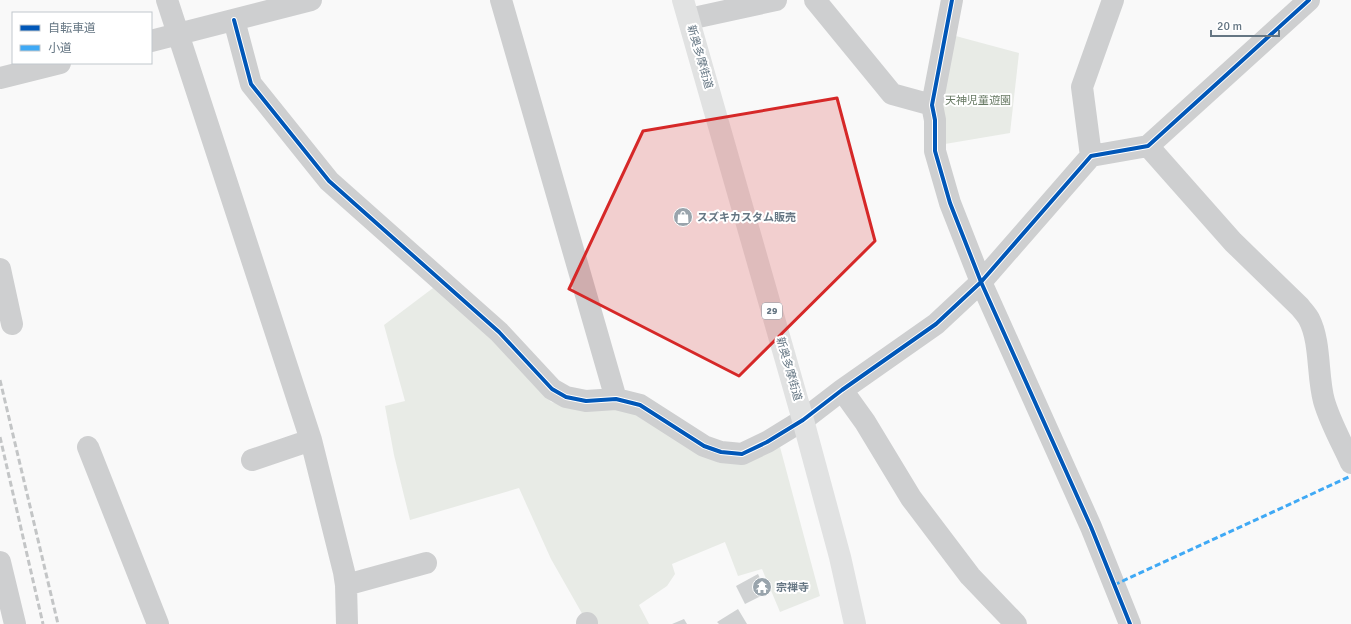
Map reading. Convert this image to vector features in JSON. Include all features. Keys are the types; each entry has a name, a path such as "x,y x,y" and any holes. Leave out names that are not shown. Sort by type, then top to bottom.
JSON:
{"main road":[{"name":"新奥多摩街道","path":"686,9 803,420 840,556 855,624"}],"street":[{"path":"167,0 311,440 344,572 346,585 347,624"},
{"path":"152,40 311,0"},
{"path":"501,0 616,400"},
{"path":"686,9 776,0"},
{"path":"815,0 892,94 932,105"},
{"path":"952,0 932,105 935,120 935,151 950,203 980,282 1091,527 1130,624"},
{"path":"1091,156 1082,87 1113,0"},
{"path":"234,20 251,84 329,181 499,332 552,389 566,397 586,400 616,400 640,405 704,446 721,452 742,454 766,442 803,420 842,390 936,324 980,282 1091,156 1148,146 1309,0"},
{"path":"0,78 56,64"},
{"path":"1148,146 1233,242 1300,307 1309,318 1314,332 1324,400 1328,414 1351,463"},
{"path":"0,269 12,324"},
{"path":"842,390 865,422 911,498 970,576 1016,624"},
{"path":"252,460 311,440"},
{"path":"88,447 158,624"},
{"path":"0,562 15,624"},
{"path":"346,585 426,563"}],"highlighted area":[{"path":"837,98 875,241 739,376 569,289 643,131"}],"green space":[{"name":"天神児童遊園","path":"952,35 1019,53 1010,133 945,144 942,103"},
{"path":"437,285 518,361 551,402 572,407 619,409 758,456 780,447 820,596 780,612 762,569 738,576 725,542 672,564 675,574 667,586 639,605 649,624 588,624 551,559 519,488 410,520 394,455 385,406 405,401 384,325"}],"building":[{"path":"758,574 767,593 745,604 736,586"},
{"path":"738,609 747,624 719,624 717,622"},
{"path":"684,619 687,624 672,624"}],"railway":[{"path":"0,380 58,624"},
{"path":"0,437 43,624"}],"marked path":[{"path":"1114,585 1351,476"}],"cycle path":[{"path":"952,0 932,105 935,120 935,151 950,203 981,282 1091,527 1130,624"},
{"path":"234,20 251,84 329,181 499,332 552,389 566,397 586,401 616,399 640,405 704,446 721,452 742,454 767,442 803,420 842,390 936,324 981,282 1091,156 1148,146 1309,0"}],"place":[{"name":"スズキカスタム販売","path":"683,217"},
{"name":"宗禅寺","path":"762,587"}]}
